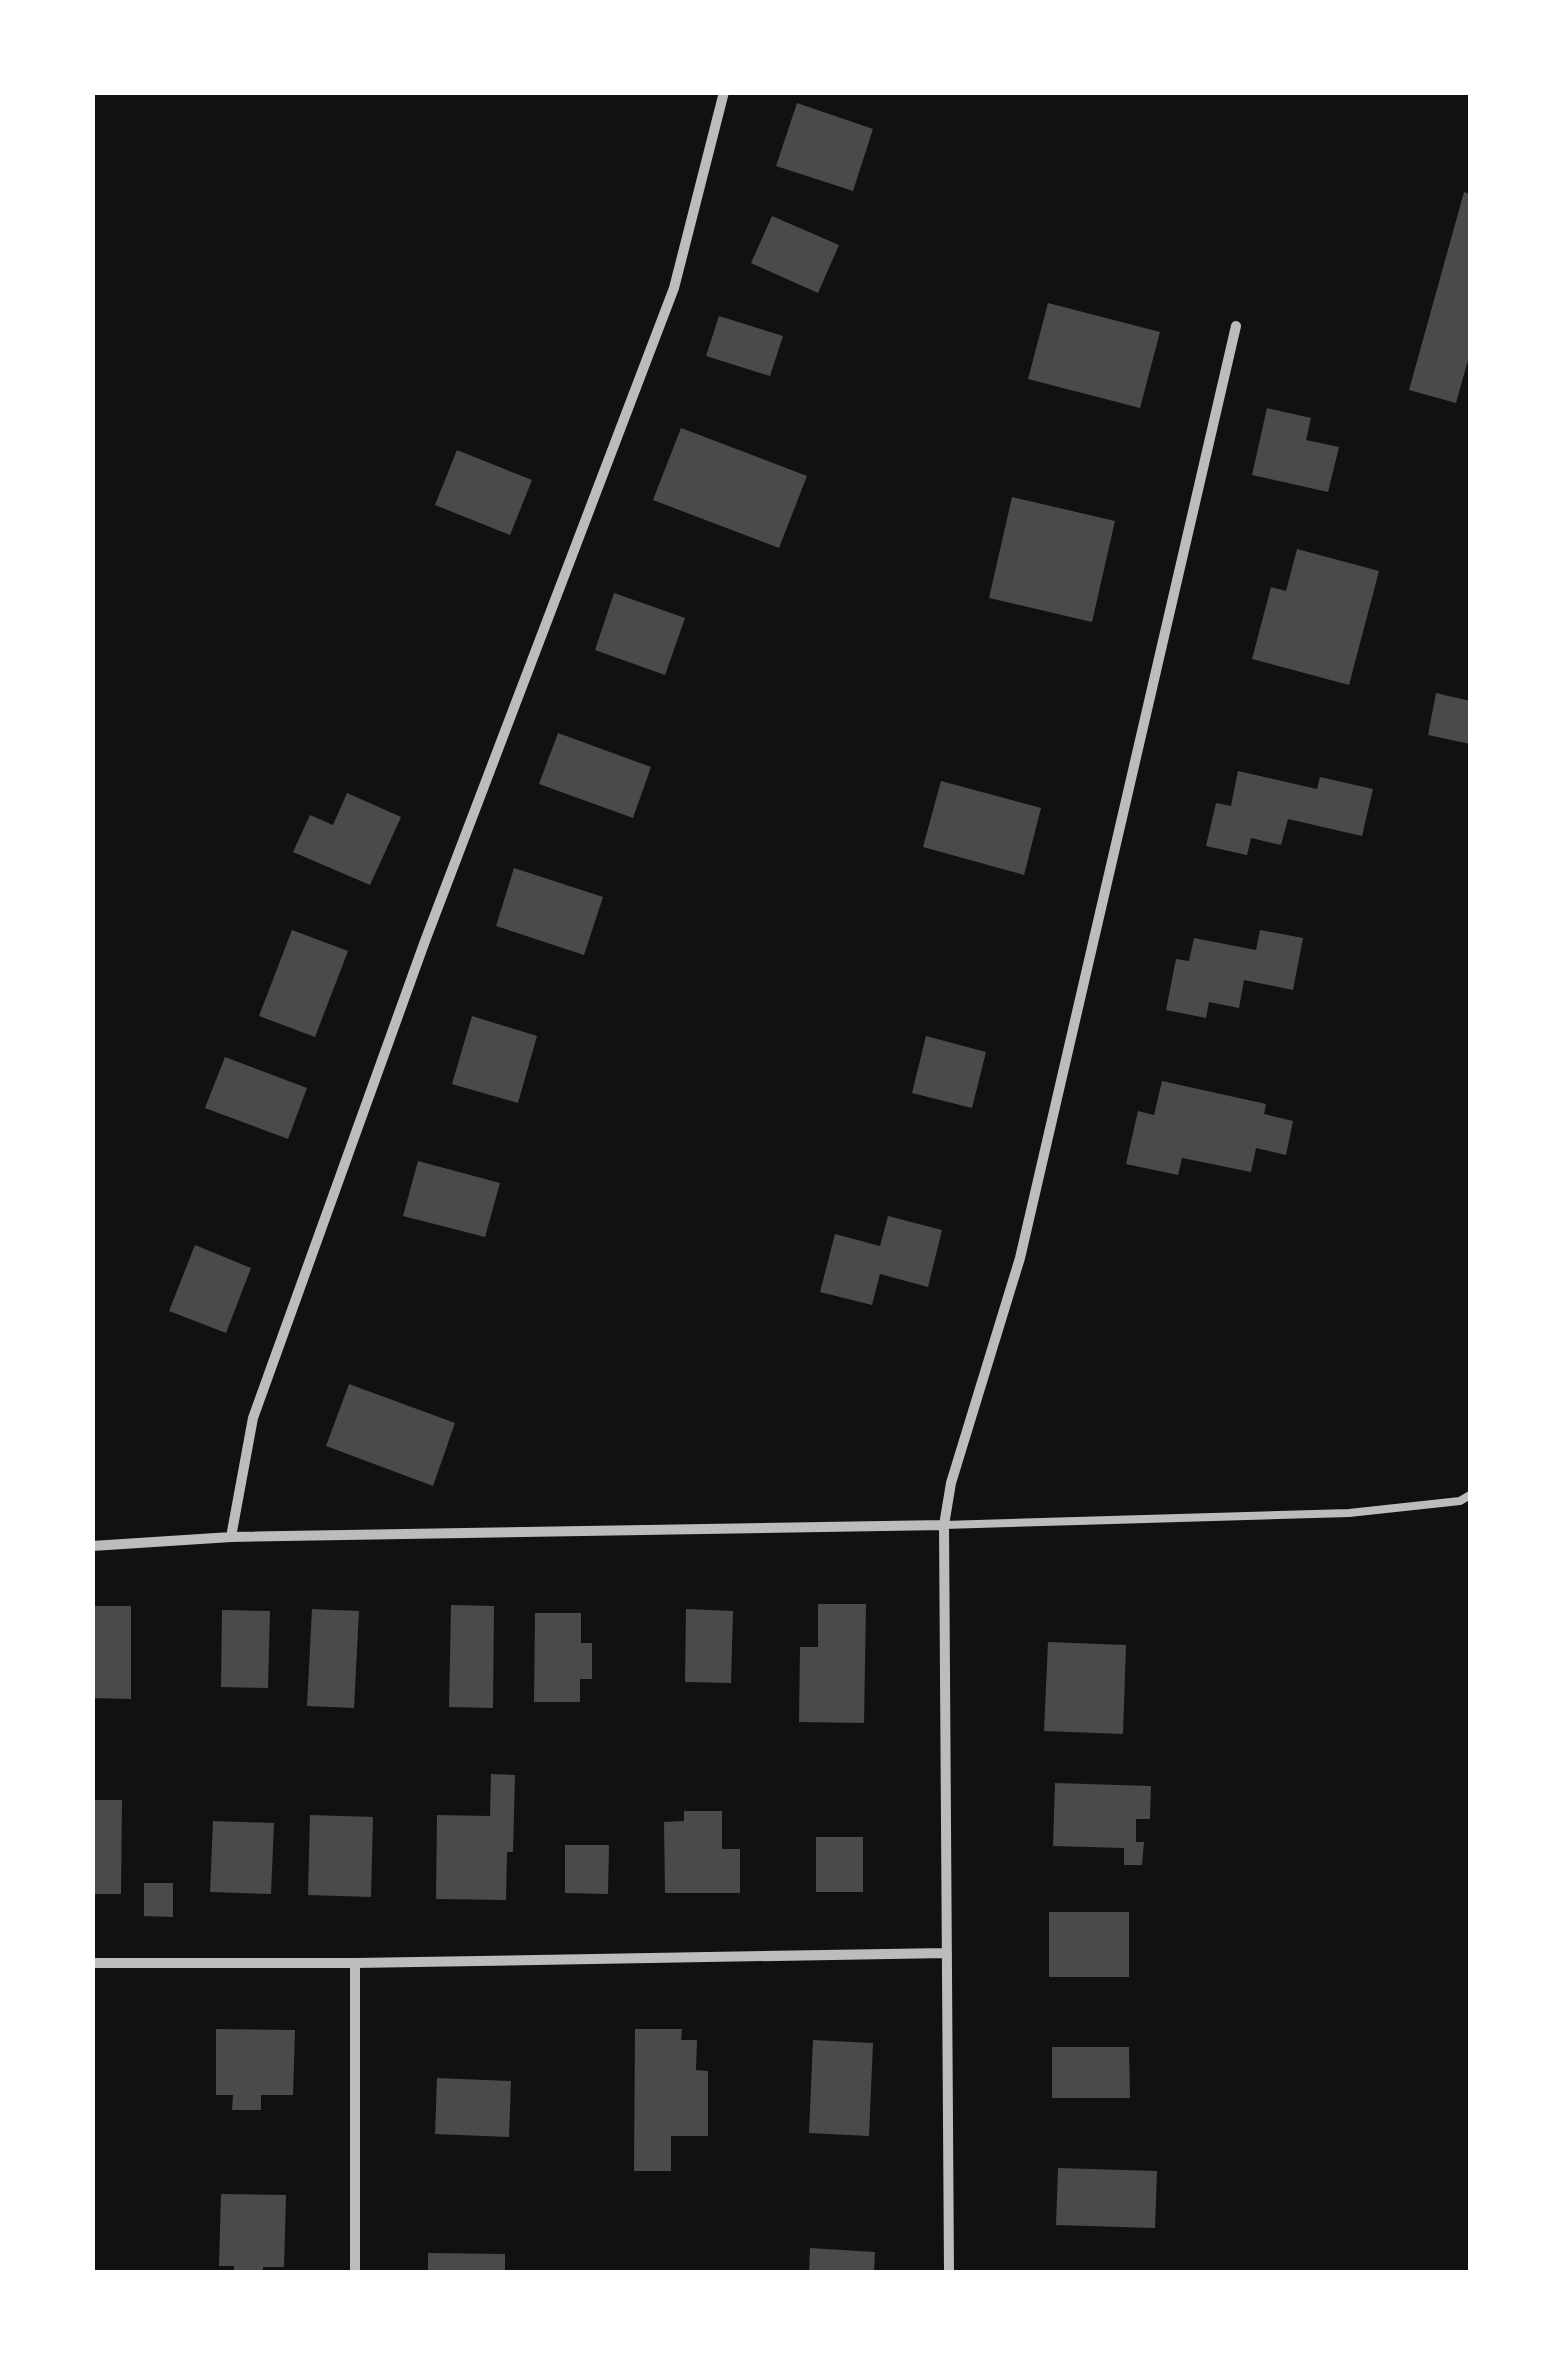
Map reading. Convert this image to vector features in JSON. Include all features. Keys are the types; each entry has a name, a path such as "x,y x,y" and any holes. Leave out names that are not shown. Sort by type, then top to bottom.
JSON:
{"street":[{"path":"231,1537 253,1418 425,941 674,288 724,92"},
{"path":"949,2272 944,1525 951,1483 1020,1258 1236,326"},
{"path":"92,1546 231,1537 944,1525"},
{"path":"92,1962 356,1963 946,1952"},
{"path":"355,2272 356,1963"}],"lane":[{"path":"944,1525 1349,1513 1460,1501 1470,1495"}],"building":[{"path":"797,103 873,129 853,191 776,166"},
{"path":"1464,192 1470,194 1470,353 1456,403 1409,390"},
{"path":"772,216 839,245 818,293 751,263"},
{"path":"1048,303 1160,332 1140,408 1028,379"},
{"path":"719,316 783,336 770,376 706,356"},
{"path":"1267,408 1311,418 1306,440 1339,447 1328,492 1252,475"},
{"path":"681,428 807,476 779,548 653,500"},
{"path":"457,450 532,480 510,535 435,505"},
{"path":"1012,497 1115,521 1092,622 989,598"},
{"path":"1297,549 1379,571 1349,685 1252,659 1271,587 1286,591"},
{"path":"614,593 685,618 665,675 595,650"},
{"path":"1436,693 1470,701 1470,744 1428,735"},
{"path":"558,733 651,767 633,818 539,784"},
{"path":"1238,771 1317,789 1320,777 1373,789 1362,836 1288,819 1281,845 1251,838 1247,855 1206,846 1216,803 1231,806"},
{"path":"941,781 1041,808 1024,875 923,847"},
{"path":"347,793 401,817 370,885 293,852 310,815 333,825"},
{"path":"514,868 603,897 584,955 496,926"},
{"path":"292,930 348,951 315,1037 259,1016"},
{"path":"1260,930 1303,938 1293,990 1244,980 1239,1008 1209,1002 1206,1018 1166,1010 1176,959 1189,961 1194,938 1256,950"},
{"path":"472,1016 537,1036 518,1103 452,1084"},
{"path":"926,1036 986,1052 972,1108 912,1093"},
{"path":"225,1057 307,1088 288,1139 205,1108"},
{"path":"1162,1081 1266,1104 1264,1114 1293,1121 1286,1155 1256,1148 1251,1172 1182,1158 1178,1175 1126,1164 1138,1111 1154,1115"},
{"path":"418,1161 500,1183 485,1237 403,1216"},
{"path":"888,1216 942,1230 928,1287 880,1274 872,1305 820,1292 835,1234 880,1246"},
{"path":"195,1245 251,1268 226,1333 169,1311"},
{"path":"349,1384 455,1423 433,1486 326,1446"},
{"path":"818,1604 866,1604 864,1723 799,1722 800,1647 818,1647"},
{"path":"451,1605 494,1606 493,1708 449,1707"},
{"path":"92,1606 131,1606 131,1699 92,1698"},
{"path":"312,1609 359,1611 354,1708 307,1706"},
{"path":"686,1609 733,1611 731,1683 685,1682"},
{"path":"222,1610 270,1611 268,1688 221,1687"},
{"path":"535,1613 581,1613 581,1643 592,1643 592,1679 580,1679 580,1702 534,1702"},
{"path":"1048,1642 1126,1645 1123,1734 1044,1731"},
{"path":"491,1774 515,1775 513,1852 507,1852 506,1900 436,1899 437,1815 490,1816"},
{"path":"1055,1783 1151,1786 1150,1819 1136,1819 1136,1842 1144,1842 1142,1865 1124,1865 1124,1848 1053,1846"},
{"path":"92,1800 122,1800 121,1894 92,1894"},
{"path":"684,1811 722,1811 722,1849 740,1849 740,1893 665,1893 664,1822 684,1821"},
{"path":"310,1815 373,1817 371,1897 308,1895"},
{"path":"213,1821 274,1823 271,1894 210,1892"},
{"path":"816,1837 863,1837 863,1892 816,1892"},
{"path":"565,1845 609,1845 608,1894 565,1893"},
{"path":"144,1883 173,1883 173,1917 144,1916"},
{"path":"1049,1912 1129,1912 1129,1977 1049,1977"},
{"path":"216,2029 295,2030 293,2095 261,2095 261,2110 232,2110 233,2095 216,2095"},
{"path":"635,2029 682,2029 681,2040 697,2040 696,2070 708,2071 708,2136 671,2136 671,2171 634,2171"},
{"path":"813,2040 873,2043 869,2136 809,2133"},
{"path":"1052,2047 1129,2047 1130,2098 1052,2098"},
{"path":"437,2078 511,2081 509,2137 435,2134"},
{"path":"1058,2168 1157,2171 1155,2228 1056,2225"},
{"path":"221,2194 286,2195 284,2267 234,2272 234,2266 219,2266"},
{"path":"810,2248 875,2252 874,2272 809,2272"},
{"path":"428,2253 505,2254 505,2272 428,2272"}]}
